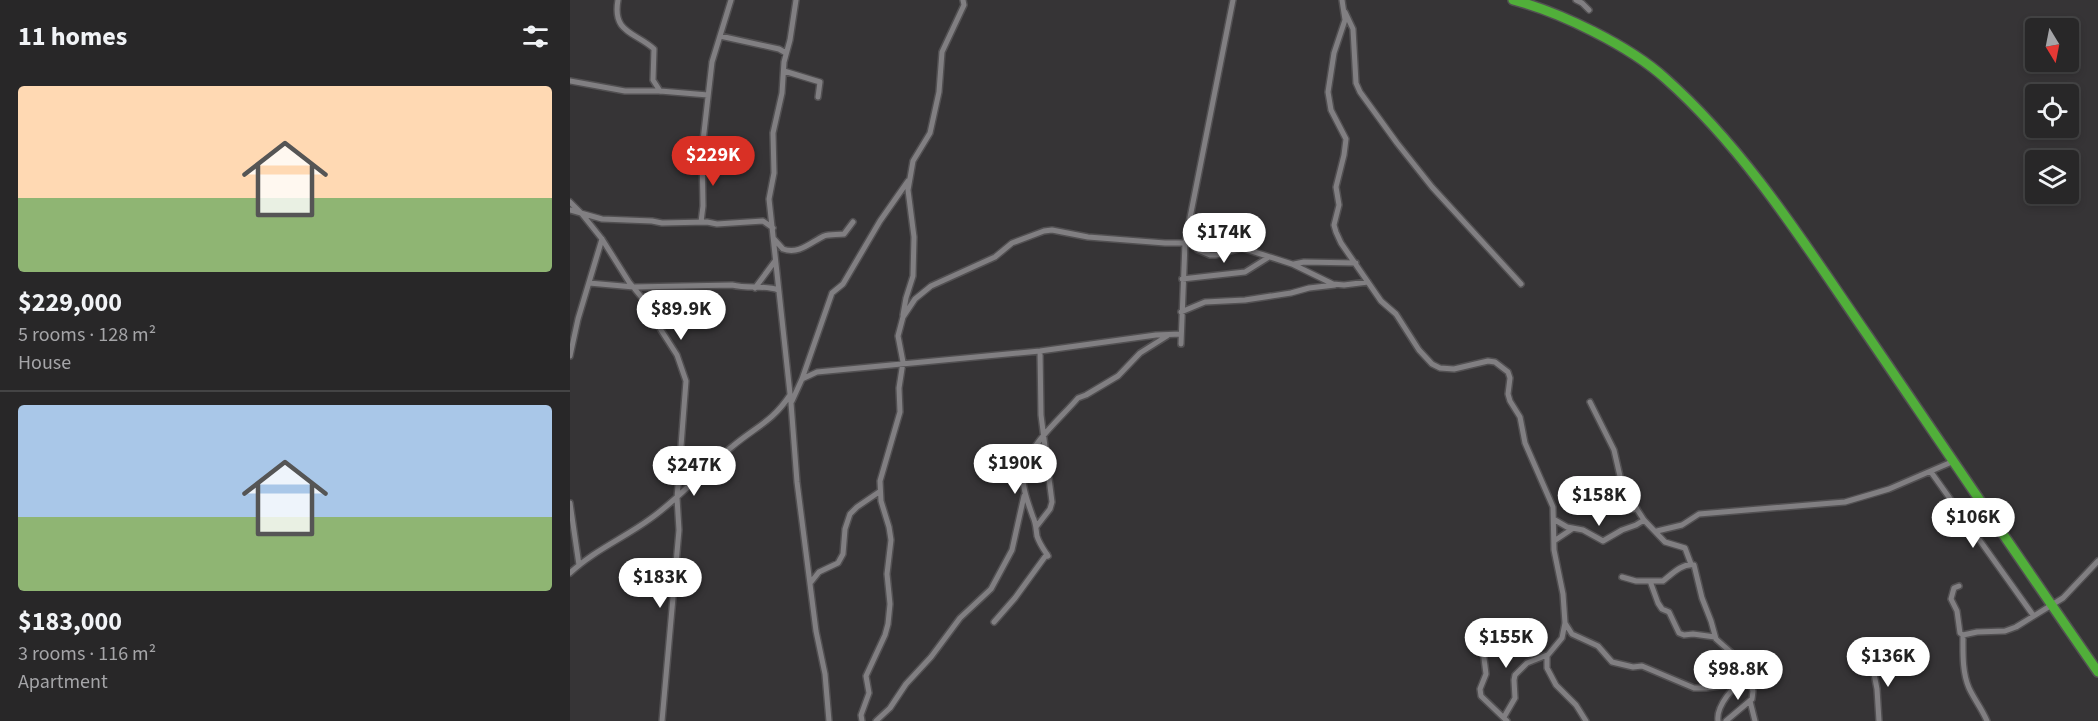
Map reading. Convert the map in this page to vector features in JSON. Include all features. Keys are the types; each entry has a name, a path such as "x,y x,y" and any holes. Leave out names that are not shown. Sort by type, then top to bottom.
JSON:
{"highway":[{"path":"1513,0 1544,10 1595,33 1635,56 1666,78 1714,126 1758,181 1823,270 2098,672"}],"street":[{"path":"618,0 616,13 624,30 654,49 653,80 660,91"},
{"path":"701,222 702,150 712,62 731,0"},
{"path":"796,0 784,62 782,93 773,133 774,173 769,199 791,403 796,473 816,631 825,674 829,721"},
{"path":"861,721 869,693 866,676 885,635 890,604 887,574 890,533 879,492 880,476 900,412 899,388 903,362 898,336 913,276 914,239 908,190 914,156 930,133 939,92 942,52 964,5 963,0"},
{"path":"1181,344 1182,279 1186,241 1233,0"},
{"path":"1342,0 1353,30 1356,83 1360,92 1396,143 1432,187 1521,284"},
{"path":"1575,0 1589,10"},
{"path":"1344,10 1343,27 1334,54 1328,92 1331,110 1346,139 1336,191 1339,205 1335,225 1338,239 1381,302 1395,314 1419,350 1432,364 1440,368 1454,369 1488,361 1495,362 1508,372 1510,400 1520,417 1525,442 1540,480 1551,498 1555,520 1554,541 1565,623 1562,638 1547,655 1527,663 1515,675 1515,698 1505,719 1481,695 1480,689 1485,674 1482,642"},
{"path":"720,36 779,49 786,53"},
{"path":"784,71 820,82 818,97"},
{"path":"570,81 624,91 708,95"},
{"path":"791,403 802,379 831,293 843,285 880,221 910,178"},
{"path":"570,202 582,213 602,239 652,310 677,355 686,381 677,498 679,530 662,721"},
{"path":"570,210 602,219 662,223 701,222 717,225 765,221 773,228"},
{"path":"774,239 785,250 796,250 826,235 844,234 853,222"},
{"path":"903,317 915,299 931,286 995,257 1010,244 1052,230 1088,237 1165,243 1186,241 1210,255 1240,247 1292,264 1338,285"},
{"path":"570,356 602,239"},
{"path":"1182,279 1245,272 1269,257"},
{"path":"755,288 775,261"},
{"path":"1292,264 1304,262 1356,263"},
{"path":"1181,312 1204,302 1245,300 1284,295 1309,288 1368,282"},
{"path":"589,283 634,287 732,285 745,288 768,287 778,290"},
{"path":"802,379 817,372 903,362 1040,351 1181,334"},
{"path":"994,622 1047,555 1039,541 1028,503 1024,468 1044,435 1078,397 1088,394 1118,376 1132,359 1169,335"},
{"path":"1036,527 1050,509 1052,502 1041,415 1040,351"},
{"path":"570,573 677,498 727,450 775,416 790,394"},
{"path":"1590,402 1614,450 1622,485 1644,520 1666,543 1685,548 1696,570 1715,637 1734,655 1749,680 1753,697 1726,721"},
{"path":"1657,531 1682,525 1699,514 1832,501 1845,502 1864,498 1954,461"},
{"path":"1931,472 2033,615"},
{"path":"876,721 890,708 906,684 938,649 960,618 991,589 1012,550 1026,489"},
{"path":"810,582 819,572 838,563 843,554 844,529 850,514 879,492"},
{"path":"570,503 579,565"},
{"path":"1581,510 1636,509"},
{"path":"1555,520 1604,541 1644,520"},
{"path":"1554,541 1574,528"},
{"path":"1963,635 2004,631 2016,627 2071,591 2098,561"},
{"path":"1622,577 1636,581 1663,581 1673,572 1691,564"},
{"path":"1650,581 1658,603 1662,609 1670,612 1679,633 1715,637"},
{"path":"1959,586 1954,588 1951,600 1957,611 1960,633 1963,635 1963,655 1968,686 1982,708 1987,721"},
{"path":"1565,623 1572,634 1598,646 1614,663 1634,667 1642,666 1694,688 1709,688 1749,680"},
{"path":"1547,655 1547,668 1556,686 1576,705 1586,721"},
{"path":"1871,658 1877,689 1879,721"},
{"path":"1718,721 1718,713 1738,683"},
{"path":"1750,701 1755,721"}]}
